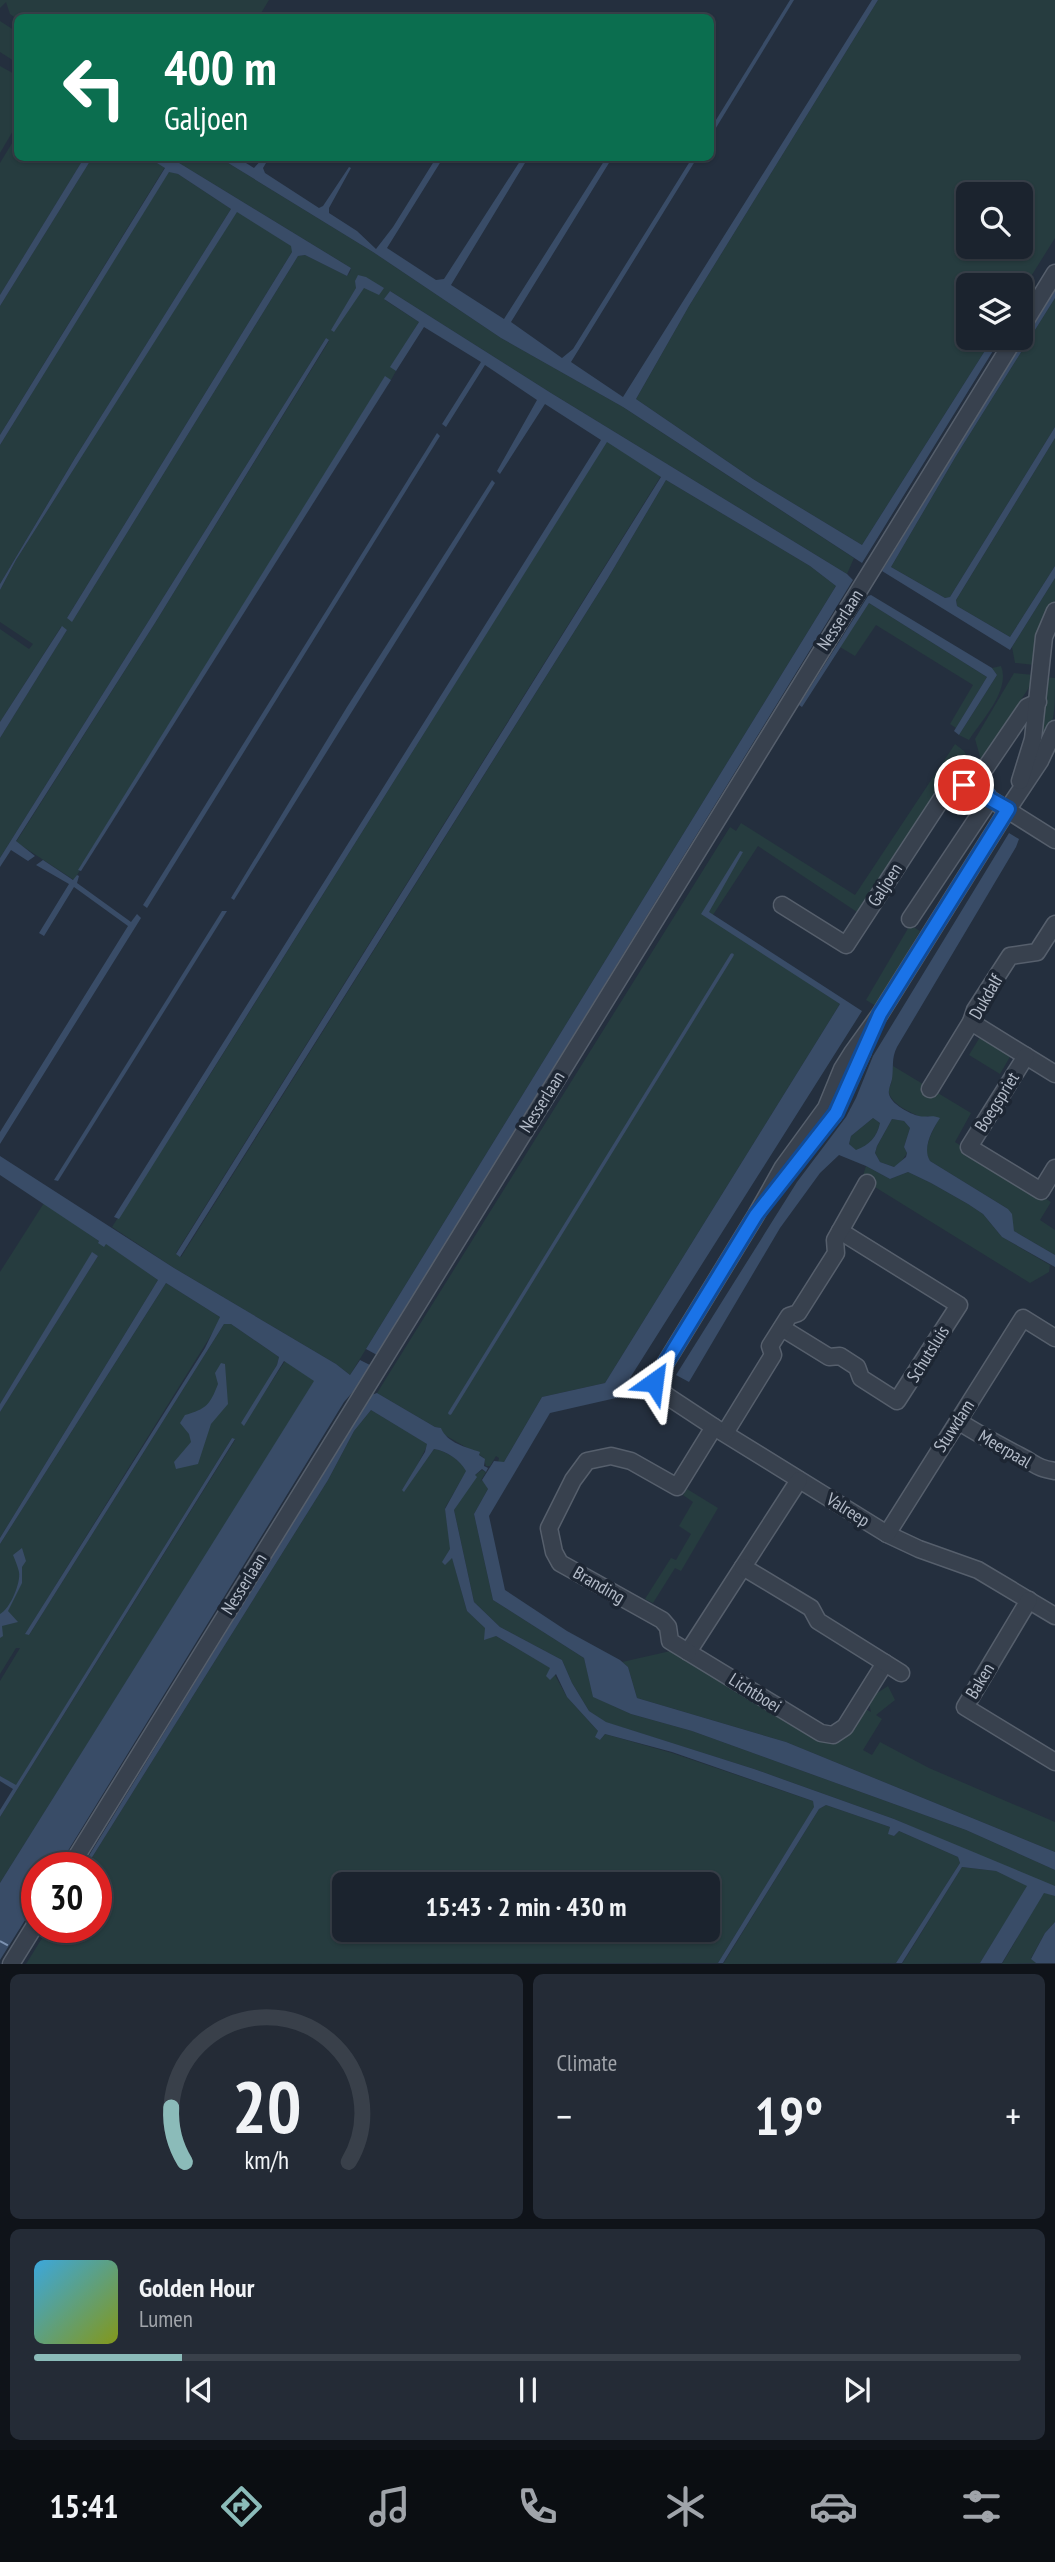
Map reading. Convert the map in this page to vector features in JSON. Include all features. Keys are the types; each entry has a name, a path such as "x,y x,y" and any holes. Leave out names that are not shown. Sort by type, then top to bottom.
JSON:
{"street":[{"path":"1033,309 1055,273"},
{"name":"Nesserlaan","path":"79,1852 1008,350"},
{"path":"1008,809 1025,768 1033,739 1044,637 1055,611"},
{"path":"1038,702 1027,707 980,776 986,793 1055,840"},
{"path":"1008,809 1040,761 1055,729"},
{"name":"Galjoen","path":"782,905 846,944 946,792 964,785 986,793"},
{"path":"910,919 986,793"},
{"name":"Valreep","path":"1008,809 880,1014 836,1113 756,1215 654,1382 667,1395 719,1430 887,1534 919,1549 978,1570 1055,1616"},
{"name":"Dukdalf","path":"930,1089 971,1022 975,1010 1010,956 1037,952 1055,924"},
{"name":"Boegspriet","path":"971,1022 1055,1074"},
{"name":"Boegspriet","path":"1026,1056 969,1147 1041,1191 1055,1168"},
{"path":"719,1430 773,1355 770,1346 789,1316 799,1313 836,1253 835,1240 867,1183"},
{"name":"Schutsluis","path":"782,1328 829,1357 840,1356 857,1367 861,1378 897,1401 959,1305 839,1231"},
{"name":"Stuwdam","path":"887,1534 1023,1318 1055,1338"},
{"name":"Meerpaal","path":"958,1421 1038,1468 1055,1471"},
{"name":"Branding","path":"688,1652 670,1641 668,1627 662,1620 560,1563 554,1552 550,1528 573,1480 587,1461 611,1456 631,1461 677,1487 719,1430"},
{"path":"688,1652 799,1480"},
{"path":"743,1567 811,1608 818,1621 901,1672"},
{"name":"Baken","path":"1029,1600 964,1707 1055,1762"},
{"name":"Lichtboei","path":"688,1652 821,1732 833,1735 845,1727 885,1663"},
{"path":"11,1964 24,1943"}],"green space":[{"path":"0,0 269,0 260,14 14,14 14,17 10,14 6,2 0,8"},
{"path":"878,0 1055,0 1055,238 1033,273 956,273 956,350 985,350 862,545 753,479 636,399 689,306"},
{"path":"0,21 14,30 14,61 0,52"},
{"path":"0,66 14,74 14,129 0,153"},
{"path":"14,140 14,161 82,161 0,295 0,163"},
{"path":"90,161 154,161 165,167 0,435 0,306"},
{"path":"176,161 225,161 373,252 501,338 623,407 854,558 847,574 390,291 385,300 419,322 391,367 396,371 391,380 385,377 74,880 16,842 329,341 326,338 0,858 0,738 67,630 61,627 0,722 0,629 29,649 33,644 0,622 0,590 16,560 237,211 292,246 292,252 67,618 75,617 298,256 305,255 347,276 351,268"},
{"path":"169,171 178,174 231,209 75,458 0,584 0,445"},
{"path":"1055,298 1055,427 950,597 945,598 891,567 1022,350 1033,350 1033,333"},
{"path":"1055,438 1055,566 1010,637 957,606 956,600"},
{"path":"607,441 661,476 176,1253 181,1257 608,578 666,480 810,566 836,586 350,1375 112,1227"},
{"path":"1055,578 1055,600 1035,665 1015,663 1012,647"},
{"path":"869,603 987,677 956,728 950,724 973,685 876,625 855,656 840,647"},
{"path":"1001,666 1002,685 993,705 969,740 959,735 997,675 992,668"},
{"path":"1014,673 1034,675 1034,680 981,760 975,739"},
{"path":"1044,677 1055,678 1055,701 1051,726 1039,755"},
{"path":"955,744 964,751 969,760 962,765 964,777 937,790 857,912 758,846 711,918 840,1004 605,1383 542,1397 504,1462 498,1463 499,1458 496,1456 490,1466 486,1466 483,1457 443,1434 441,1428 377,1393 730,827 736,831 741,823 855,895"},
{"path":"910,925 920,931 876,1006 866,1000"},
{"path":"980,1037 1011,1055 1000,1074 969,1055"},
{"path":"893,1066 971,1113 955,1142 1051,1202 1040,1220 1055,1230 1055,1255 1014,1231 1008,1209 930,1161 927,1147 937,1122 928,1116 923,1118 912,1113 893,1100 888,1090"},
{"path":"873,1118 880,1123 875,1136 856,1151 849,1144 851,1136"},
{"path":"892,1119 904,1121 910,1128 904,1147 907,1153 899,1165 894,1167 880,1162 875,1153"},
{"path":"866,1166 890,1179 908,1172 968,1204 983,1214 1002,1237 1050,1265 1049,1272 1030,1283 862,1179"},
{"path":"44,1203 99,1241 98,1243 106,1243 158,1280 0,1538 0,1412 98,1256 92,1253 0,1404 0,1272"},
{"path":"166,1283 220,1317 218,1324 26,1633 29,1635 224,1324 231,1324 279,1357 243,1425 285,1361 315,1381 0,1883 0,1817 235,1440 232,1438 16,1786 0,1776 0,1681 20,1648 16,1648 0,1674 0,1544"},
{"path":"371,1410 428,1444 404,1491 434,1449 452,1456 467,1470 445,1508 452,1557 467,1611 496,1636 551,1668 567,1697 598,1731 600,1740 605,1734 672,1753 813,1801 815,1806 718,1963 26,1964 39,1943 112,1943 112,1852 95,1852 328,1480 354,1431"},
{"path":"482,1470 486,1472 480,1482 482,1480 486,1483 488,1489 474,1514 493,1600 584,1658 594,1697 631,1714 692,1731 966,1830 1055,1870 1055,1889 894,1819 754,1769 605,1722 589,1711 562,1660 500,1627 474,1602 454,1510 475,1475"},
{"path":"687,1489 718,1508 681,1571 675,1568 653,1603 645,1599 671,1558 676,1560 691,1534 679,1526 693,1502 683,1495"},
{"path":"675,1650 825,1737 862,1707 871,1712 868,1699 888,1686 895,1700 876,1715 882,1719 863,1750 872,1755 880,1742 929,1768 1055,1822 1055,1852 786,1742 637,1698 628,1667 622,1662"},
{"path":"826,1805 890,1827 889,1834 894,1836 899,1831 958,1857 960,1863 896,1963 723,1964 819,1809"},
{"path":"962,1867 996,1871 1028,1886 980,1963 902,1964"},
{"path":"1044,1892 1055,1896 1055,1922 1045,1933 1031,1958 1036,1963 1002,1964"}],"water":[{"path":"790,0 794,0 714,131 714,123"},
{"path":"872,0 878,0 689,306 636,399 753,479 862,545 985,350 994,350 862,563 623,407 501,338 373,252 225,161 243,161 254,168 260,161 267,161 263,168 265,173 319,208 349,167 351,168 329,208 329,213 357,231 376,249 434,161 441,161 387,248 436,280 444,279 520,161 526,161 451,285 504,319 604,161 610,161 511,322 562,358 573,349 690,161 695,161 571,362 623,397"},
{"path":"82,161 90,161 0,306 0,295"},
{"path":"154,161 176,161 351,268 347,276 305,255 298,256 72,622 67,618 292,252 291,246 237,212 16,560 0,590 0,584 75,458 231,209 178,174 169,172 0,445 0,435 165,168"},
{"path":"358,275 384,288 379,295 364,288 334,332 331,330 356,288"},
{"path":"1055,289 1055,298 1033,333 1033,325"},
{"path":"390,291 853,580 377,1355 366,1349 836,586 810,566 666,480 608,578 180,1257 176,1254 661,477 607,442 119,1219 114,1217 601,440 545,404 500,474 497,471 537,400 485,365 446,427 442,424 481,362 424,327 396,371 390,367 419,322 384,299"},
{"path":"326,338 329,340 155,623 16,841 35,856 28,861 11,850 0,867 0,858"},
{"path":"1018,350 1022,350 891,567 945,598 950,597 1055,427 1055,438 956,600 957,606 1010,637 1055,566 1055,578 1010,650 882,571"},
{"path":"385,376 391,380 81,871 78,870"},
{"path":"437,433 440,436 147,908 143,905"},
{"path":"492,480 495,483 234,900 231,898 347,707"},
{"path":"871,595 992,668 997,675 959,735 954,731 987,677 869,603 802,707 799,705"},
{"path":"62,626 67,630 0,738 0,722"},
{"path":"1009,833 1019,839 897,1047 889,1092 890,1098 906,1111 919,1116 940,1118 931,1133 928,1145 930,1161 1008,1209 1012,1214 1014,1231 1055,1255 1055,1267 1002,1237 983,1214 931,1183 908,1172 890,1179 839,1155 820,1173 780,1228 689,1382 676,1375 797,1182 846,1117 873,1056","holes":["873,1118 880,1123 875,1136 865,1146 856,1150 849,1144 851,1136","892,1119 904,1121 910,1128 904,1147 906,1157 894,1167 880,1162 875,1153"]},
{"path":"740,851 743,852 709,912 862,1011 630,1378 630,1381 634,1379 638,1393 550,1413 489,1516 505,1590 567,1631 620,1660 628,1667 637,1698 786,1742 1055,1852 1055,1870 966,1830 692,1731 631,1714 593,1697 584,1658 493,1600 474,1514 488,1489 482,1480 494,1461 504,1462 542,1397 605,1383 840,1004 701,914"},
{"path":"43,860 73,880 79,876 77,883 131,922 137,914 141,918 0,1144 0,1132 128,926 74,887 44,936 39,933 69,884 36,865"},
{"path":"222,911 227,911 58,1181 54,1180"},
{"path":"0,1156 174,1268 336,1364 350,1375 360,1360 370,1365 358,1386 344,1402 67,1852 21,1852 21,1927 0,1960 0,1883 314,1381 284,1361 244,1426 241,1423 277,1365 279,1357 231,1324 224,1324 29,1635 25,1634 205,1348 220,1317 166,1283 0,1544 0,1538 158,1280 106,1244 104,1247 0,1175"},
{"path":"92,1252 98,1256 0,1412 0,1404"},
{"path":"221,1363 225,1364 228,1404 211,1424 198,1464 176,1469 174,1462 191,1442 189,1434 180,1423 185,1415 198,1411 210,1401 218,1384 215,1373"},
{"path":"377,1393 441,1428 452,1441 480,1452 479,1455 485,1459 484,1466 488,1468 486,1472 482,1469 475,1475 477,1477 454,1510 474,1602 500,1627 562,1660 589,1711 606,1722 754,1769 894,1819 1055,1886 1055,1896 1044,1893 1002,1963 980,1963 1027,1886 996,1871 962,1867 902,1963 896,1963 960,1863 958,1857 899,1831 894,1836 888,1834 890,1827 826,1805 819,1809 723,1963 718,1963 814,1807 813,1801 672,1752 605,1734 600,1740 595,1737 598,1731 567,1697 556,1674 550,1680 546,1676 550,1668 496,1636 484,1640 485,1628 467,1611 452,1558 445,1565 442,1562 450,1549 445,1509 466,1471 453,1457 434,1449 404,1492 402,1490 427,1444 371,1410 354,1431 328,1480 95,1852 91,1852 371,1395"},
{"path":"232,1438 235,1439 0,1817 0,1810 13,1789 0,1781 0,1776 16,1785"},
{"path":"22,1548 26,1561 22,1567 22,1583 8,1611 18,1622 2,1626 3,1636 0,1638 0,1614 17,1589 19,1572 13,1555"},
{"path":"1055,1922 1055,1963 1036,1963 1031,1959 1045,1933"}],"waterway":[{"path":"450,1413 732,955"}],"ferry route":[{"path":"0,1941 9,1946"}],"route":[{"path":"654,1382 756,1215 836,1113 880,1014 1008,809 990,799 982,787 964,785"}]}
